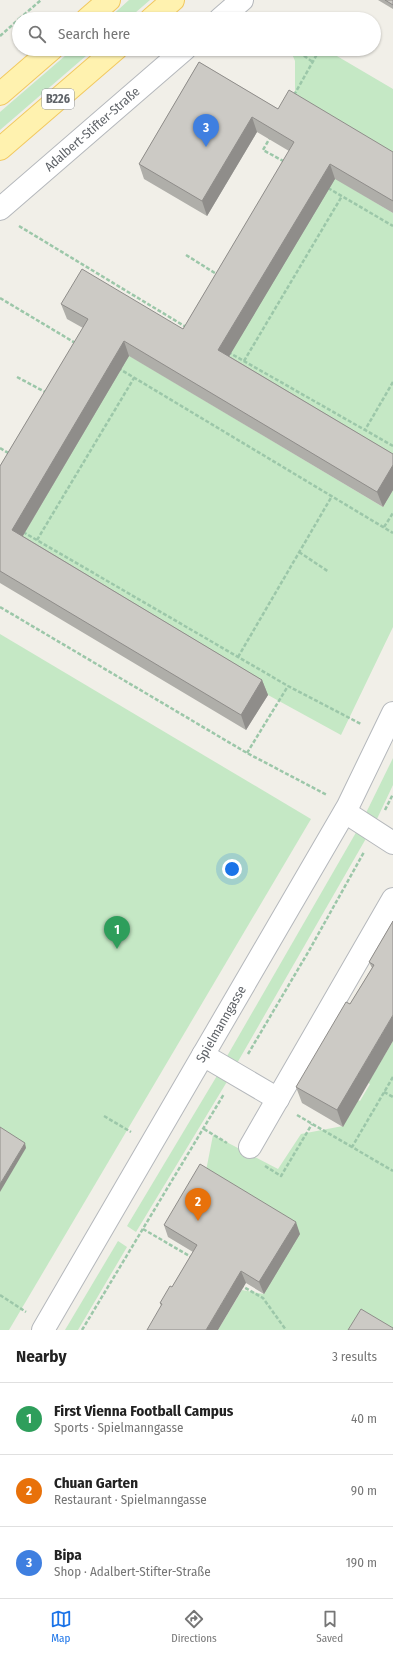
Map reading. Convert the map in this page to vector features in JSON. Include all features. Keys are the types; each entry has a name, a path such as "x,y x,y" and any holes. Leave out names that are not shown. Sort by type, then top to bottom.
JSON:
{"main road":[{"path":"94,12 108,0"},
{"path":"159,12 173,0"},
{"path":"0,94 44,56"},
{"name":"B226","path":"0,149 108,56"}],"street":[{"path":"228,12 242,0"},
{"name":"Adalbert-Stifter-Straße","path":"0,209 177,56"},
{"name":"Spielmanngasse","path":"42,1330 346,809 393,713"},
{"path":"346,809 393,843"},
{"path":"250,1147 393,899"},
{"path":"203,1055 236,1074 277,1101"}],"path":[{"path":"27,12 41,0"},
{"path":"0,36 12,25"},
{"path":"304,56 313,62"},
{"path":"294,96 316,56"},
{"path":"274,130 263,150 287,164"},
{"path":"323,185 393,226"},
{"path":"244,361 342,196"},
{"path":"16,224 186,327"},
{"path":"186,255 219,276 223,269"},
{"path":"0,298 82,347"},
{"path":"74,350 77,344"},
{"path":"224,349 393,446"},
{"path":"115,367 393,533"},
{"path":"18,377 48,394 52,388"},
{"path":"37,540 134,378"},
{"path":"365,430 393,382"},
{"path":"0,448 13,455"},
{"path":"238,657 332,496"},
{"path":"384,527 393,513"},
{"path":"17,529 288,686 361,724"},
{"path":"299,552 329,572"},
{"path":"0,607 247,753 346,809"},
{"path":"247,753 288,686"},
{"path":"82,1330 310,949 343,892 393,794"},
{"path":"352,1147 393,1077"},
{"path":"384,1092 393,1097"},
{"path":"277,1101 393,1171"},
{"path":"104,1116 133,1133"},
{"path":"143,1229 195,1259 191,1266"},
{"path":"236,1282 263,1298 286,1330"},
{"path":"0,1295 28,1313"}],"green space":[{"path":"129,0 150,0 136,12 116,12"},
{"path":"65,56 86,56 0,130 0,112"},
{"path":"293,56 337,56 393,89 393,164 295,105 295,61"},
{"path":"323,171 393,213 393,466 217,361"},
{"path":"118,349 383,507 393,490 393,627 341,735 268,695 10,540"},
{"path":"0,634 311,819 9,1330 0,1330"},
{"path":"393,758 393,785 376,821 365,815"},
{"path":"358,829 368,835 236,1065 226,1058"},
{"path":"393,1041 393,1330 218,1330 242,1290 264,1294 205,1176 213,1135 278,1169 301,1134 343,1126 358,1100 360,1101 370,1084 368,1083"},
{"path":"218,1074 228,1080 136,1232 127,1226"},
{"path":"118,1241 127,1247 78,1330 65,1330"}],"building":[{"path":"385,0 393,0 393,5"},
{"path":"199,62 278,109 289,90 393,152 393,201 330,164 218,350 393,454 393,465 377,492 124,341 12,530 262,680 241,715 0,571 0,466 88,319 61,304 82,269 183,329 294,142 252,117 202,201 139,164"},
{"path":"393,921 393,1015 337,1110 296,1087 346,1002 350,1004 374,965 369,962"},
{"path":"0,1127 25,1143 0,1184"},
{"path":"200,1164 296,1222 259,1282 241,1271 206,1330 147,1330 162,1304 160,1303 170,1286 172,1287 197,1245 164,1225"},
{"path":"361,1309 393,1328 393,1330 348,1330"}],"place":[{"name":"Bipa","path":"206,147"},
{"name":"First Vienna Football Campus","path":"117,949"},
{"name":"Chuan Garten","path":"198,1221"}]}
